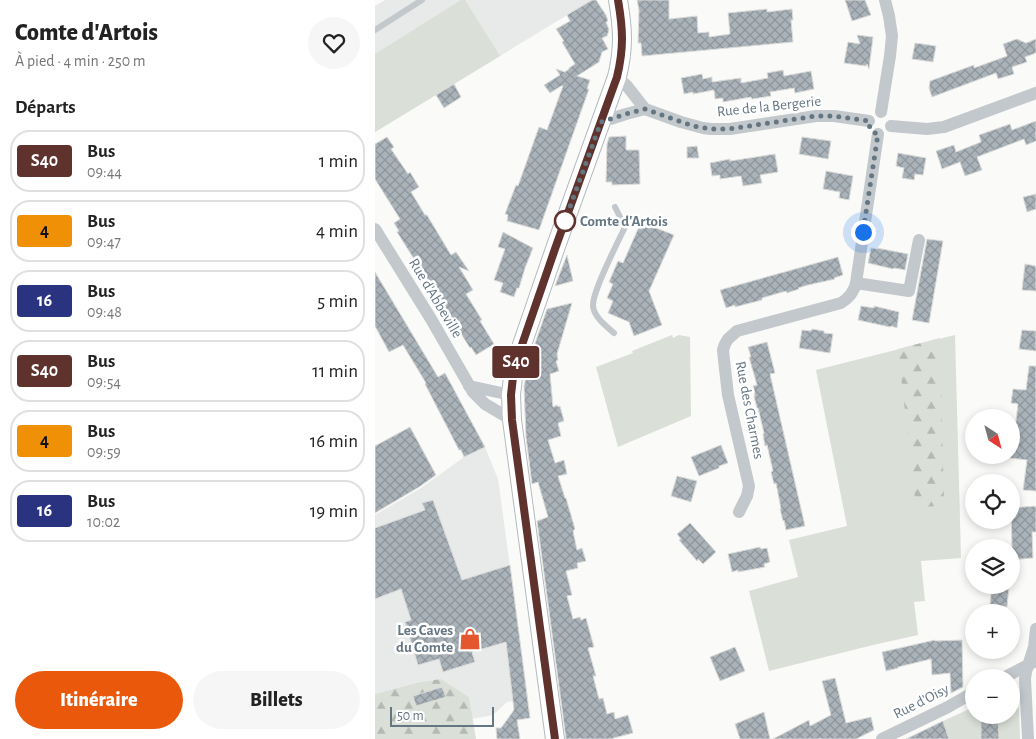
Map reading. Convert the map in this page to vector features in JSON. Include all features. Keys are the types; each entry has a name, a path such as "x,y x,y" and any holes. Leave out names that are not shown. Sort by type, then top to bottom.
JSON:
{"main road":[{"path":"555,739 512,420 511,395 514,368 617,77 621,58 623,30 618,0"}],"street":[{"path":"881,112 892,36 885,0"},
{"path":"601,122 645,109 627,86 617,77"},
{"path":"891,126 927,129 943,127 1036,93"},
{"name":"Rue de la Bergerie","path":"645,109 693,126 711,129 729,129 816,116 834,116 869,121"},
{"path":"881,112 889,116 891,126 886,133 878,134 869,128 869,121 875,113 881,112"},
{"name":"Rue des Charmes","path":"739,512 747,496 749,486 727,386 723,350 725,344 737,331 847,300 856,283 878,134"},
{"name":"Rue d'Abbeville","path":"375,228 473,392 485,404 512,420"},
{"path":"856,283 909,291 919,240"},
{"path":"469,386 511,395"},
{"path":"1028,739 1025,679 1032,663 1036,629"},
{"path":"1020,669 1032,663"},
{"name":"Rue d'Oisy","path":"882,739 965,697"}],"lane":[{"path":"375,30 422,0"},
{"path":"614,333 598,318 593,306 597,291 625,227 615,207"}],"shaded area":[{"path":"385,0 592,0 375,132 375,6"},
{"path":"485,447 498,479 528,699 507,702 493,715 472,719 469,697 441,679 420,682 375,694 375,515 421,488 464,457"}],"green space":[{"path":"461,0 465,0 500,56 375,132 375,54"},
{"path":"672,335 673,338 679,335 690,337 691,416 618,447 596,367"},
{"path":"955,335 961,558 921,561 925,601 914,602 918,635 769,671 749,591 798,577 789,540 847,526 816,370"},
{"path":"940,338 944,505 916,508 898,349"},
{"path":"441,679 469,697 476,739 375,739 375,694 420,682"},
{"path":"965,711 965,724 1020,724 1020,739 949,739 943,721"}],"building":[{"path":"592,0 596,0 608,21 606,22 609,30 607,36 602,38 608,49 602,52 599,62 577,76 590,80 587,89 589,89 539,230 507,221 508,215 505,214 516,185 518,186 539,127 547,130 563,86 550,93 544,85 560,75 556,69 565,72 575,64 556,29 570,21 567,15"},
{"path":"637,0 669,0 669,19 697,16 698,33 709,32 709,37 730,34 728,13 767,9 767,12 792,9 793,42 642,56 641,43 638,43 639,10"},
{"path":"845,0 865,0 871,15 852,21"},
{"path":"857,35 873,37 869,69 867,64 866,66 844,63 848,42 860,44"},
{"path":"1017,39 1026,43 1036,39 1036,53 1025,57 1027,62 1012,67 1014,74 998,79 996,73 932,97 929,88 930,81 974,65 974,68 1007,56 1003,44"},
{"path":"915,43 936,46 933,62 912,59"},
{"path":"783,70 784,76 811,71 814,89 795,93 794,88 770,92 771,96 723,102 723,98 715,99 714,90 684,94 681,78 702,74 703,79 712,77 712,82 741,78 741,83 768,78 767,73"},
{"path":"454,84 461,97 444,108 436,95"},
{"path":"1036,121 1036,141 1026,145 1024,139 977,157 982,170 965,176 960,162 942,169 936,151 954,145 956,152 981,142 979,135 1010,124 1012,130"},
{"path":"626,136 626,150 639,150 640,184 612,185 612,182 606,182 607,144 609,137"},
{"path":"387,137 394,147 391,149 408,174 410,172 419,187 411,192 425,215 427,215 451,255 456,252 469,271 459,267 473,290 466,294 494,344 476,355 397,232 399,231 394,223 400,219 375,179 375,144"},
{"path":"802,137 831,141 828,159 799,154"},
{"path":"697,146 699,158 687,158 687,147"},
{"path":"898,153 926,158 923,175 915,174 914,180 902,178 904,168 896,166"},
{"path":"775,154 778,172 760,175 762,183 743,186 741,176 720,179 720,175 712,176 710,163"},
{"path":"826,171 853,176 849,200 839,198 840,192 823,189"},
{"path":"1036,194 1036,209 1027,212 1023,197"},
{"path":"641,222 674,235 649,291 662,325 634,336 629,322 608,313 613,301 607,298 613,284 609,282 618,261 623,263"},
{"path":"503,232 533,248 514,297 500,292 503,283 494,280 505,249 498,247"},
{"path":"927,239 943,241 929,323 912,320"},
{"path":"871,248 908,254 905,270 868,263"},
{"path":"567,255 573,281 555,286 558,278"},
{"path":"838,257 843,275 835,279 808,285 787,293 786,291 762,298 762,300 726,308 720,290"},
{"path":"1025,264 1036,266 1036,291 1022,290"},
{"path":"375,272 438,377 445,373 485,447 464,457 426,383 403,345 389,352 375,326"},
{"path":"572,303 557,354 558,360 556,361 559,371 550,374 553,407 560,406 564,421 558,423 561,436 548,440 555,463 564,460 567,474 558,476 575,529 573,531 577,550 582,548 586,561 577,563 578,568 566,571 572,595 567,596 573,619 580,617 581,620 586,618 594,647 588,648 596,676 593,676 599,699 603,698 607,714 614,712 615,719 628,715 633,733 610,739 566,739 537,521 548,517 538,482 532,484 526,437 524,386 531,355 547,309"},
{"path":"861,306 874,308 874,306 899,312 897,328 858,320"},
{"path":"812,329 833,334 830,353 799,348 802,330 811,331"},
{"path":"1022,330 1036,331 1036,351 1019,349"},
{"path":"767,342 775,373 770,374 805,526 786,530 754,396 753,386 757,385 749,357 751,357 748,347"},
{"path":"1029,366 1036,366 1036,491 1023,490 1027,460 1020,459 1020,409 1017,409 1018,404 1011,403 1013,389 1026,390"},
{"path":"410,427 436,475 375,513 375,446"},
{"path":"721,445 728,463 699,476 691,457"},
{"path":"677,476 697,481 691,502 671,496"},
{"path":"433,500 462,580 510,565 530,718 517,720 520,739 497,739 496,728 501,728 514,710 506,642 472,652 475,662 443,672 439,659 418,665 405,622 411,620 401,589 375,599 375,528 425,510 422,503"},
{"path":"1036,506 1036,532 1032,532 1033,558 1020,559 1020,539 1012,539 1012,529 1020,529 1020,507"},
{"path":"690,523 716,552 703,564 698,559 697,561 679,540 681,539 677,534"},
{"path":"760,547 761,549 767,548 770,562 764,564 765,567 732,572 728,554"},
{"path":"991,594 1008,594 1007,604 990,604"},
{"path":"935,640 962,640 963,687 951,693 950,673 932,675 931,659 886,671 882,652"},
{"path":"735,647 745,671 720,681 710,657"},
{"path":"835,678 846,723 871,717 874,730 856,739 773,739 809,720 810,726 831,715 822,681"},
{"path":"442,687 446,697 416,706 413,696"},
{"path":"764,712 770,739 740,739 735,724"},
{"path":"943,721 949,739 906,739"},
{"path":"981,724 998,724 999,739 981,739"}],"bus line":[{"name":"S40","path":"555,739 512,420 511,395 514,368 617,77 621,58 623,30 618,0"}],"place":[{"name":"Comte d'Artois","path":"565,221"},
{"name":"Les Caves du Comte","path":"470,639"}],"route":[{"path":"565,221 563,226 601,122 645,109 693,126 721,130 816,116 834,116 869,121 869,128 878,134 863,232"}]}
